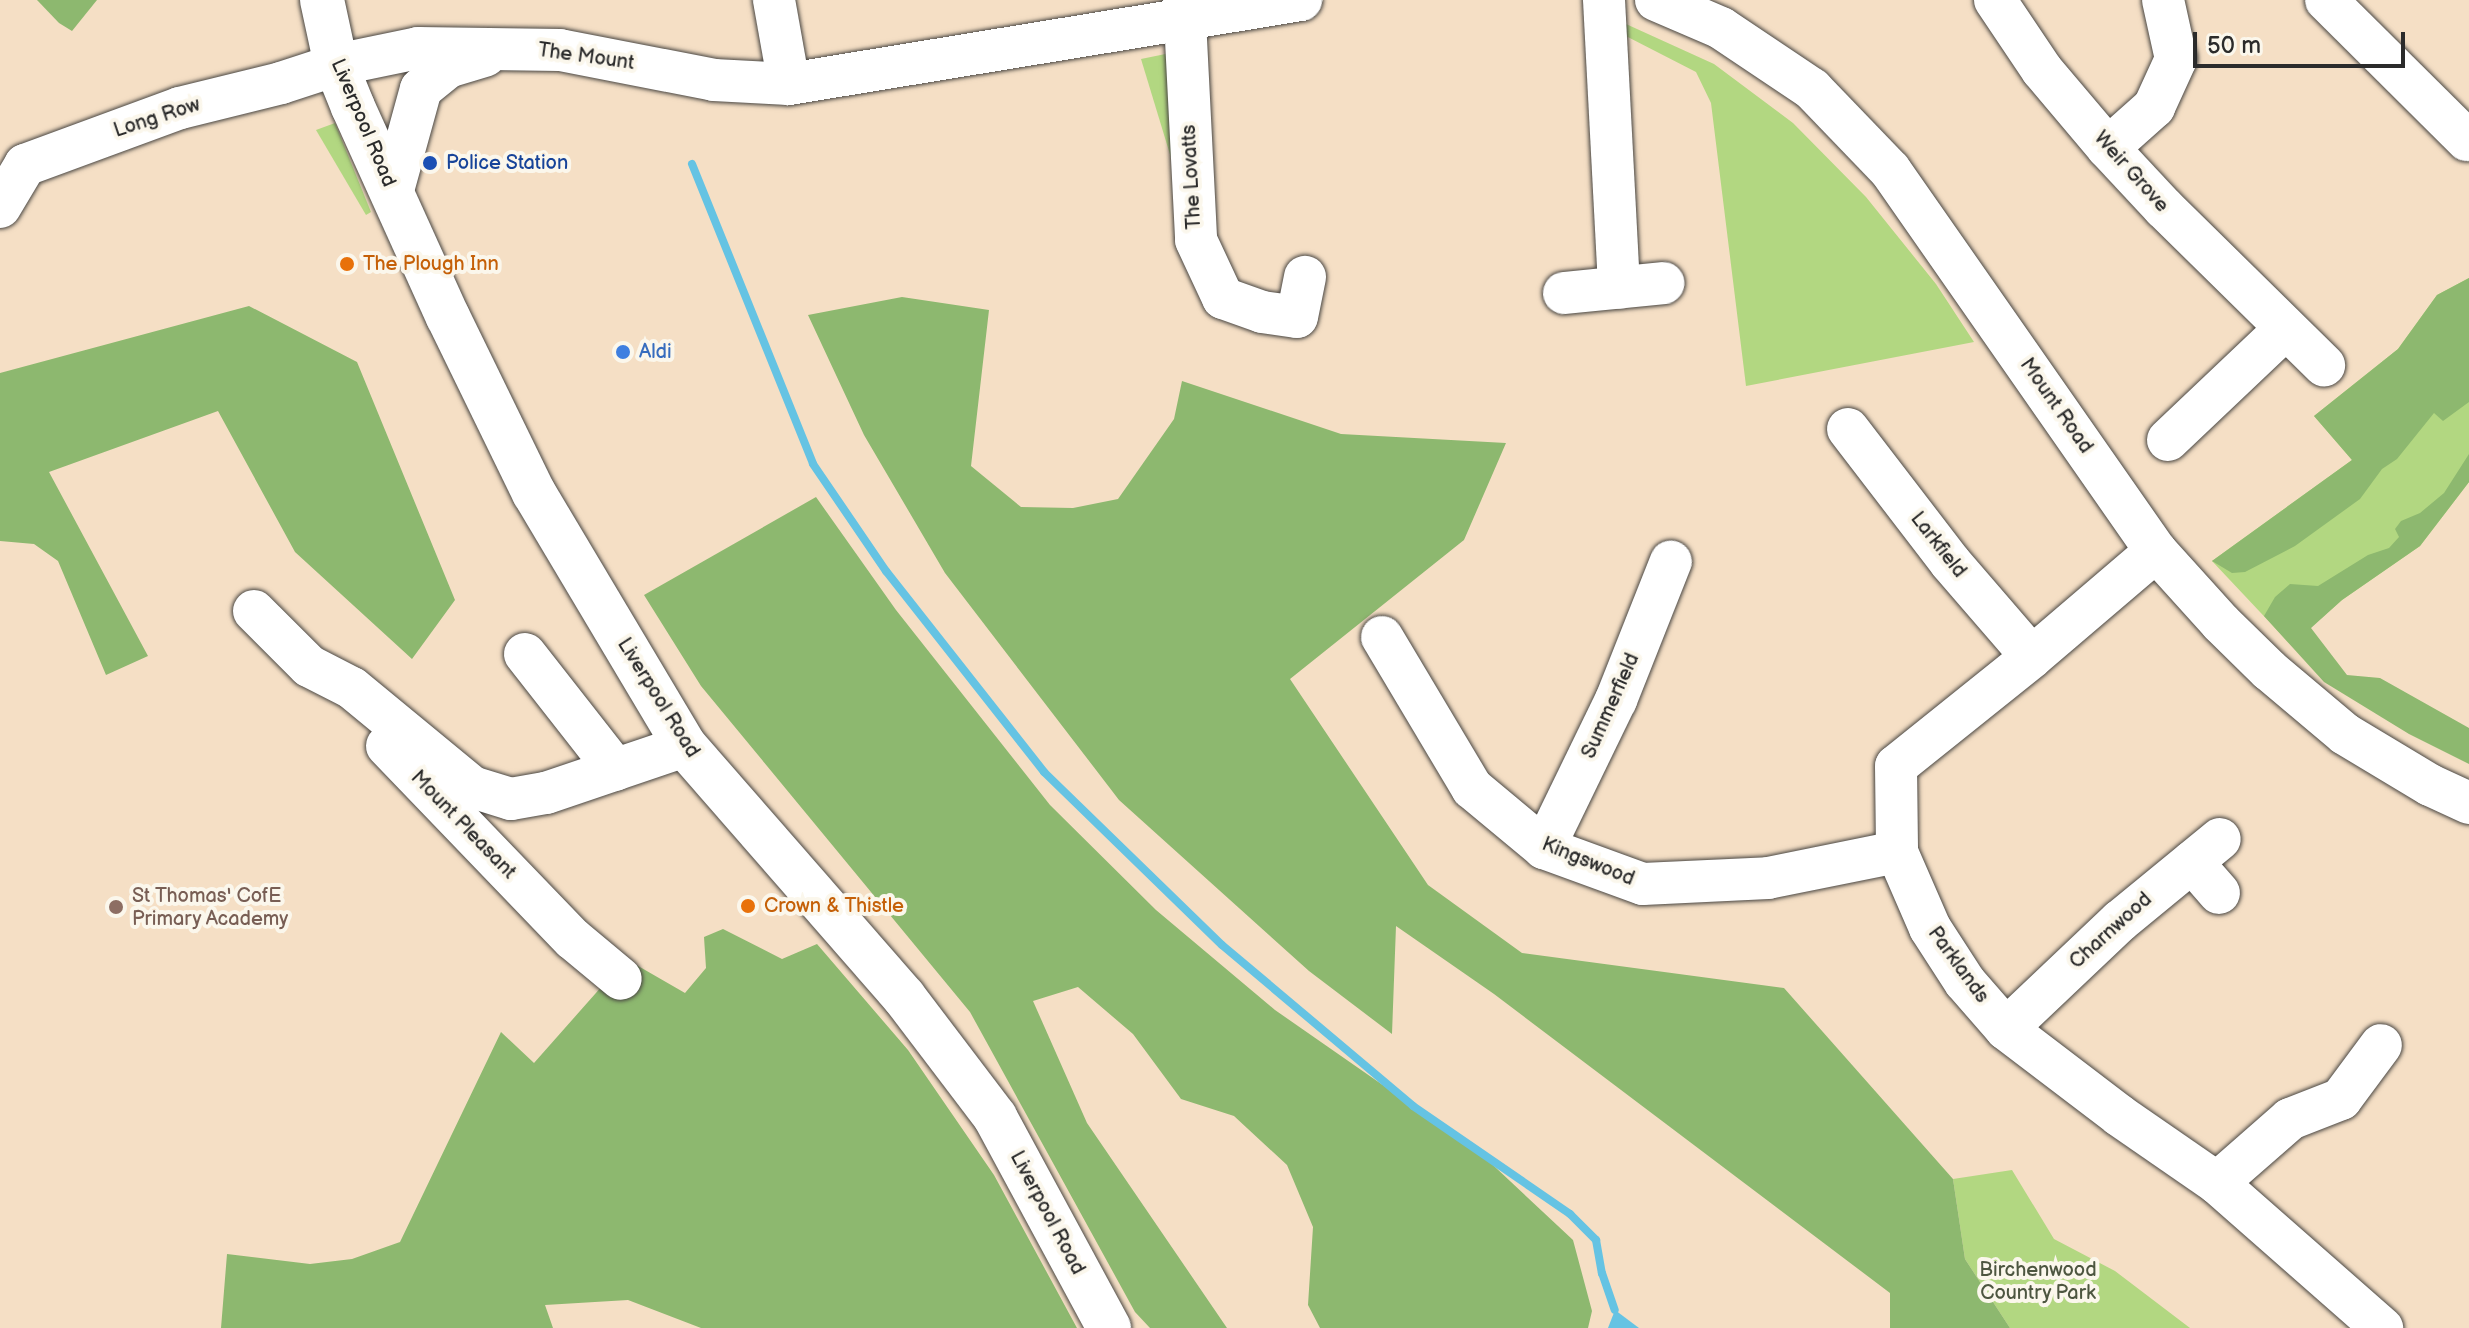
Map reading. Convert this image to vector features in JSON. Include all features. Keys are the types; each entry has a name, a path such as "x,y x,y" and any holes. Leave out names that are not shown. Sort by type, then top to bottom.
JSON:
{"main road":[{"name":"Liverpool Road","path":"322,0 336,65 392,194 534,493 685,746 904,997 995,1117 1109,1328"}],"street":[{"path":"774,0 789,84"},
{"path":"1184,11 1301,0"},
{"path":"1604,0 1619,288"},
{"name":"Mount Road","path":"1656,0 1729,14 1812,89 1890,170 2156,551 2269,670 2345,734 2430,785 2469,803"},
{"name":"Weir Grove","path":"1995,0 2042,70 2108,148 2324,365"},
{"path":"2108,148 2154,107 2176,59 2163,0"},
{"path":"2326,0 2467,140"},
{"name":"The Mount","path":"336,65 418,48 560,50 714,80 789,84 1184,11"},
{"name":"The Lovatts","path":"1184,11 1196,240 1223,298 1262,312 1297,317 1305,277"},
{"path":"392,194 421,89 448,67 509,48"},
{"name":"Long Row","path":"1,203 25,165 180,108 281,83 336,65"},
{"path":"1564,293 1664,283"},
{"path":"2168,440 2285,329"},
{"name":"Larkfield","path":"1848,429 1950,562 2032,657"},
{"name":"Parklands","path":"2156,551 2032,657 1896,766 1897,852 1930,928 1965,982 2006,1029 2120,1116 2217,1183 2378,1326"},
{"name":"Summerfield","path":"1544,848 1616,700 1671,561"},
{"name":"Mount Pleasant","path":"254,611 573,939 621,979"},
{"name":"Kingswood","path":"1382,637 1472,788 1544,848 1643,884 1768,878 1897,852"},
{"path":"525,654 616,770"},
{"name":"Mount Pleasant","path":"309,666 352,688 472,787 511,799 546,793 685,746"},
{"name":"Charnwood","path":"2006,1029 2120,921 2206,850 2219,893"},
{"path":"2217,1183 2290,1119 2341,1099 2381,1045"}],"green space":[{"path":"37,0 97,0 72,31 59,23"},
{"path":"1615,19 1714,64 1793,123 1866,197 1936,284 1974,342 1746,386 1711,103 1696,72 1620,33"},
{"path":"1185,50 1196,240 1141,59"},
{"path":"335,123 371,212 366,215 316,130"},
{"path":"2469,278 2469,482 2420,546 2342,600 2291,645 2212,561 2352,460 2314,416 2398,349 2437,295"},
{"path":"2469,278 2469,402 2443,421 2434,413 2397,459 2382,469 2360,499 2295,546 2245,572 2232,573 2212,561 2352,460 2314,416 2398,349 2437,295"},
{"path":"902,297 989,310 971,466 1021,507 1073,508 1118,499 1174,419 1182,381 1341,434 1506,443 1464,540 1290,679 1428,885 1522,953 1784,988 1953,1179 1965,1259 2010,1328 1890,1328 1890,1293 1494,994 1396,926 1392,1034 1309,971 1119,800 945,573 864,435 808,315"},
{"path":"249,306 357,362 455,600 412,659 295,552 218,411 49,472 148,656 106,675 58,561 34,544 0,541 0,373"},
{"path":"2469,454 2469,482 2420,546 2342,600 2311,628 2347,675 2380,678 2469,728 2469,764 2409,734 2324,682 2264,616 2275,597 2290,584 2318,586 2368,555 2389,548 2399,537 2395,529 2401,521 2420,513 2444,493"},
{"path":"816,497 896,610 1050,805 1156,910 1275,1010 1479,1152 1573,1240 1592,1311 1588,1328 1320,1328 1308,1305 1313,1227 1287,1165 1234,1116 1181,1099 1133,1034 1078,987 1033,1001 1087,1123 1227,1328 1150,1328 1135,1312 970,1012 701,686 644,595"},
{"path":"723,929 782,959 817,944 908,1050 994,1175 1077,1328 701,1328 628,1300 545,1305 553,1328 221,1328 227,1254 310,1264 352,1259 400,1242 501,1032 534,1063 626,959 685,993 706,968 704,937"},
{"name":"Birchenwood Country Park","path":"2012,1170 2054,1239 2115,1271 2190,1328 2010,1328 1965,1259 1953,1179"}],"water":[{"path":"1615,1310 1639,1328 1608,1328"}],"waterway":[{"path":"692,164 813,464 886,571 1044,772 1222,945 1413,1106 1570,1214 1596,1240 1602,1273 1615,1310"}],"place":[{"name":"Police Station","path":"430,163"},
{"name":"The Plough Inn","path":"347,264"},
{"name":"Aldi","path":"623,352"},
{"name":"Crown & Thistle","path":"748,906"},
{"name":"St Thomas' CofE Primary Academy","path":"116,907"}]}
